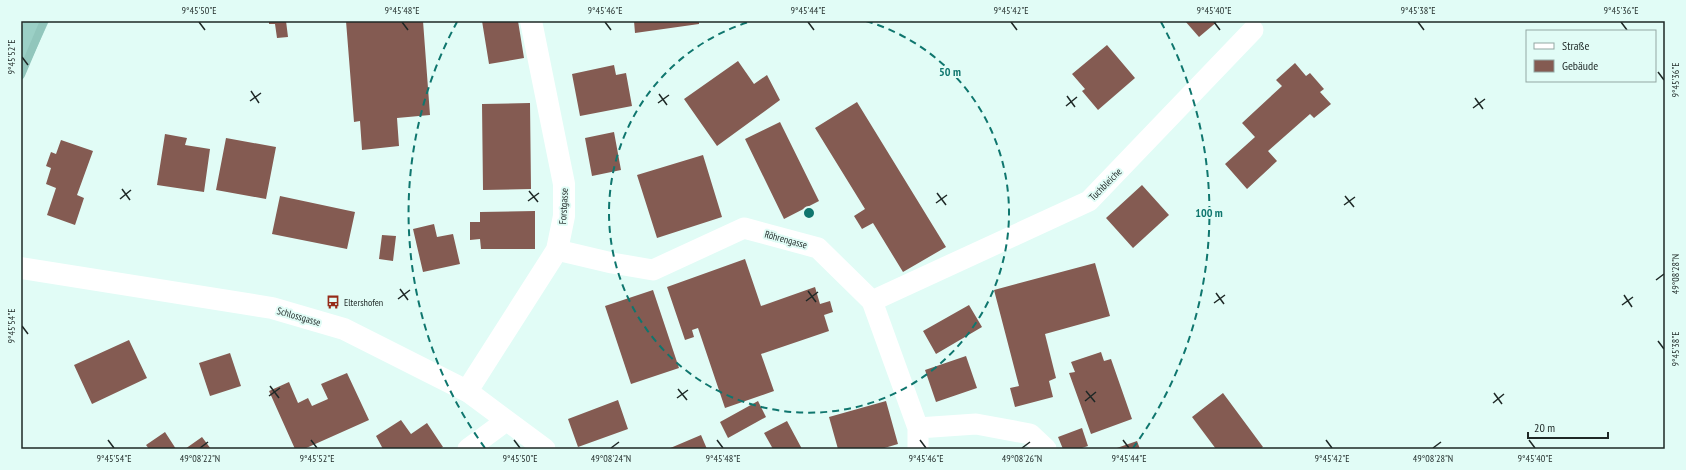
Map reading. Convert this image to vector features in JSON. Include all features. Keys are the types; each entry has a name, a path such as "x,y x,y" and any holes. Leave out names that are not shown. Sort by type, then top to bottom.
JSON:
{"street":[{"name":"Forstgasse","path":"467,391 557,250 564,216 564,184 531,21"},
{"name":"Tuchbleiche","path":"872,301 1089,201 1253,30"},
{"name":"Röhrengasse","path":"557,250 612,263 653,270 744,228 818,248 872,301 918,428 918,449"},
{"name":"Schlossgasse","path":"21,268 272,308 344,329 467,391 545,449"},
{"path":"468,449 506,421"},
{"path":"918,428 976,424 1030,434 1046,449"}],"green space":[{"path":"24,21 49,21 21,82 21,28"}],"building":[{"path":"269,21 286,21 288,37 277,38 275,24 269,24"},
{"path":"346,21 423,21 430,115 397,118 399,146 362,150 360,121 354,122"},
{"path":"482,21 518,21 524,58 489,64"},
{"path":"634,21 699,21 699,24 635,33"},
{"path":"1185,21 1218,21 1199,37"},
{"path":"1107,45 1135,78 1098,110 1082,91 1085,89 1072,74"},
{"path":"738,61 754,84 767,75 780,100 717,146 684,99"},
{"path":"1295,63 1306,76 1310,73 1324,89 1320,92 1331,104 1314,118 1310,114 1268,151 1277,161 1247,189 1225,164 1255,137 1242,123 1282,86 1276,80"},
{"path":"614,65 616,75 626,73 632,106 580,116 572,74"},
{"path":"857,102 946,247 903,272 873,223 862,229 854,216 865,209 815,128"},
{"path":"530,103 531,189 483,190 482,104"},
{"path":"780,122 819,201 784,219 745,139"},
{"path":"614,132 621,170 592,176 585,138"},
{"path":"165,134 187,138 185,145 210,149 204,192 157,185"},
{"path":"226,138 276,147 266,199 216,190"},
{"path":"61,140 93,151 77,195 84,198 75,225 47,215 56,188 46,184 51,168 46,166 51,152 56,154"},
{"path":"703,155 722,217 657,238 637,175"},
{"path":"1142,185 1169,215 1133,248 1106,218"},
{"path":"280,196 355,212 347,249 272,234"},
{"path":"535,211 535,249 481,249 480,239 470,240 470,222 480,222 480,212"},
{"path":"434,224 437,237 453,234 460,264 423,272 413,229"},
{"path":"382,235 396,236 393,261 379,259"},
{"path":"745,259 761,306 815,287 820,304 830,301 833,312 824,315 829,331 761,354 774,391 725,408 698,328 692,330 694,337 685,340 667,287"},
{"path":"1095,263 1110,316 1045,334 1056,378 1049,381 1053,397 1015,407 1010,388 1019,386 994,290"},
{"path":"653,290 679,368 631,384 605,306"},
{"path":"969,305 982,327 936,354 923,331"},
{"path":"129,340 147,378 92,404 74,365"},
{"path":"1101,352 1104,361 1111,359 1132,419 1091,434 1069,373 1075,372 1071,362"},
{"path":"230,353 241,386 210,396 199,363"},
{"path":"966,356 977,388 936,402 925,370"},
{"path":"347,373 369,420 304,449 295,449 269,391 289,382 298,403 308,398 312,406 328,399 321,384"},
{"path":"1223,393 1263,447 1260,449 1216,449 1192,417"},
{"path":"618,400 628,429 578,447 568,419"},
{"path":"758,401 766,417 728,438 720,422"},
{"path":"886,401 898,444 881,449 838,449 829,417"},
{"path":"401,420 411,434 427,423 443,447 439,449 383,449 376,436"},
{"path":"787,421 802,449 773,449 764,433"},
{"path":"1082,428 1088,446 1079,449 1063,449 1058,437"},
{"path":"165,432 176,449 149,449 146,445"},
{"path":"701,435 707,449 668,449"},
{"path":"202,437 211,449 185,449"},
{"path":"1137,441 1140,449 1114,449"}],"waterway":[{"path":"21,75 44,21"}],"place":[{"name":"Eltershofen","path":"333,302"}]}
